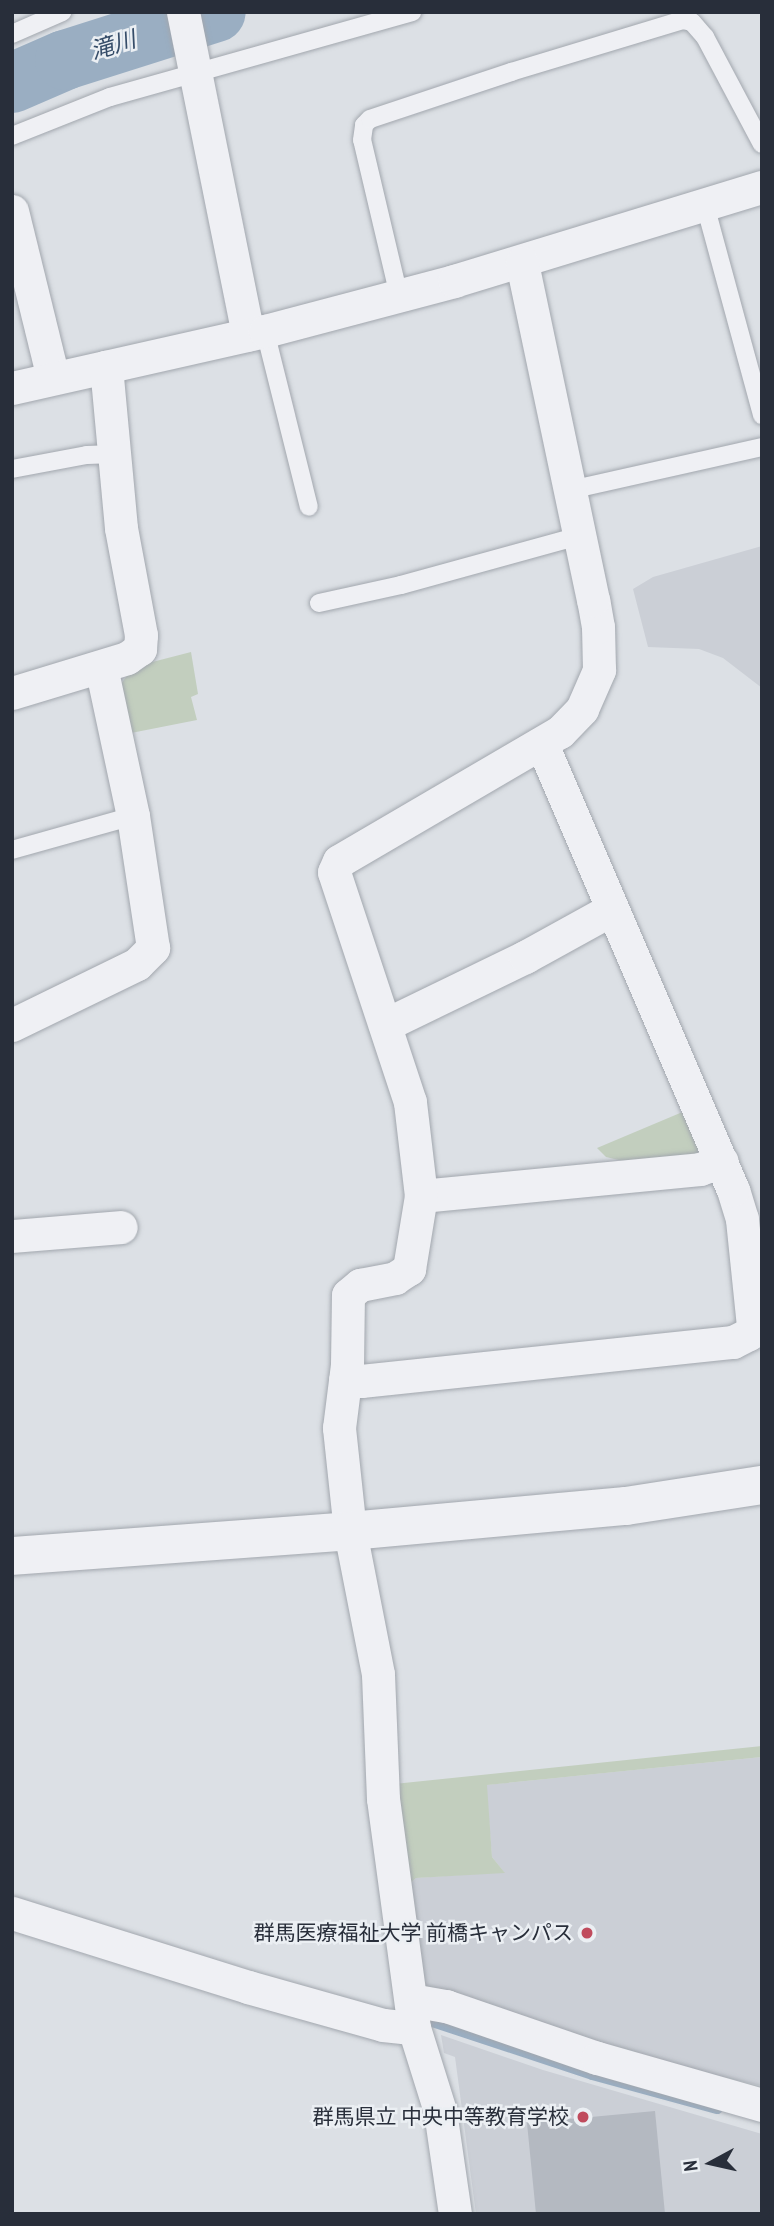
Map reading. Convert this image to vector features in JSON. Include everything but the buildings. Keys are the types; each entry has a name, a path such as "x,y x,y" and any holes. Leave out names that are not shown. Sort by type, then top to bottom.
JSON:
{"street":[{"path":"183,12 257,333"},
{"path":"12,387 257,333 398,296 522,262 762,187"},
{"path":"12,211 53,378"},
{"path":"455,2214 440,2111 412,2015 383,1799 378,1674 350,1531 338,1427 345,1380 348,1295 360,1285 395,1278 409,1269 421,1196 410,1102 334,872 339,862 572,722 582,709 599,670 598,627 522,262"},
{"path":"12,692 135,655 142,642 122,540 106,367"},
{"path":"12,1025 137,964 153,948 133,816 101,667"},
{"path":"345,1380 375,1380 742,1340 749,1334 753,1315 742,1219 722,1161 541,743"},
{"path":"385,1025 525,957 612,909"},
{"path":"421,1196 700,1169 722,1161"},
{"path":"12,1236 121,1227"},
{"path":"12,1556 350,1531 626,1506 762,1485"},
{"path":"12,1913 248,1987 383,2025 446,2006 597,2058 762,2105"}],"lane":[{"path":"12,34 62,12"},
{"path":"12,136 110,97 195,69 411,12"},
{"path":"398,296 362,140 363,125 370,119 511,72 683,20 692,22 705,37 762,144"},
{"path":"705,205 762,415"},
{"path":"257,333 309,507"},
{"path":"569,490 762,447"},
{"path":"12,469 114,454"},
{"path":"319,603 401,585 579,536"},
{"path":"12,850 133,816"}],"shaded area":[{"path":"762,546 762,688 723,658 699,649 648,647 633,589 653,577"},
{"name":"群馬医療福祉大学 前橋キャンパス","path":"762,1757 762,2086 645,2059 427,1988 419,1978 406,1887 416,1878 504,1872 492,1857 486,1785"},
{"name":"群馬県立 中央中等教育学校","path":"441,2035 543,2070 762,2134 762,2214 476,2214 455,2057 444,2053"}],"green space":[{"path":"191,652 198,694 191,697 197,720 131,733 121,684 133,667"},
{"path":"692,1108 704,1141 697,1155 623,1161 606,1157 597,1148"},
{"path":"762,1746 762,1757 487,1785 492,1857 505,1873 416,1878 406,1887 394,1784"}],"waterway":[{"name":"滝川","path":"12,83 65,60 216,12"},
{"path":"417,2017 592,2075 717,2109"}],"place":[{"name":"群馬医療福祉大学 前橋キャンパス","path":"587,1933"},
{"name":"群馬県立 中央中等教育学校","path":"583,2117"}]}
